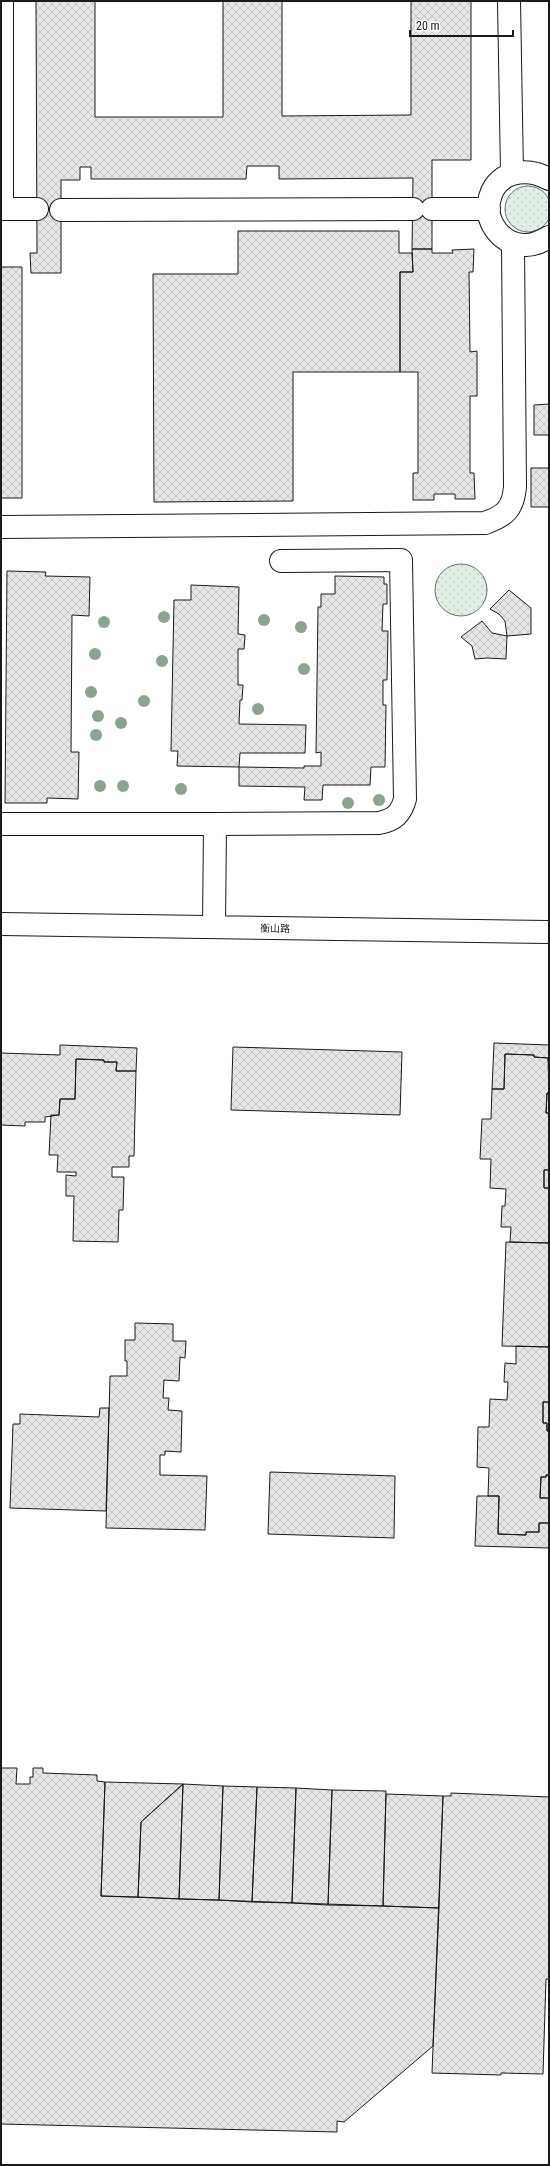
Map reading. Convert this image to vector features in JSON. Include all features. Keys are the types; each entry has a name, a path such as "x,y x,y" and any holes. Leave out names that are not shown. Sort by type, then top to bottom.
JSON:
{"street":[{"path":"2,1 1,210 37,209"},
{"path":"510,1 512,173"},
{"path":"549,179 538,173 525,171 512,173 501,180 493,190 488,202 493,228 502,237 513,244 526,245 539,243 549,237"},
{"path":"61,210 489,209"},
{"path":"1,527 485,523 497,519 507,511 514,500 515,488 513,244"},
{"path":"1,824 379,823 389,821 398,815 403,808 405,799 401,560 281,561"},
{"path":"214,927 215,824"},
{"name":"衡山路","path":"1,924 549,932"}],"green space":[{"path":"524,186 532,186 541,190 547,196 551,209 547,222 541,228 532,232 524,232 515,228 509,222 505,213 505,205 509,196 515,190"},
{"path":"456,564 466,564 480,571 487,585 487,595 480,609 466,616 456,616 446,612 439,605 435,595 435,585 439,575 446,568"}],"building":[{"path":"36,1 95,1 95,117 223,117 223,1 282,1 282,116 411,115 411,1 471,1 471,160 432,160 432,249 412,249 413,178 279,179 279,166 247,166 246,179 91,179 91,167 80,167 80,180 61,180 61,273 31,273 30,253 37,253"},
{"path":"238,231 399,231 399,253 412,253 413,272 400,272 400,372 293,372 293,501 154,502 153,274 238,274"},
{"path":"412,249 432,249 432,253 453,253 452,250 474,249 473,272 469,272 470,352 477,351 477,396 470,396 470,473 474,473 475,499 455,499 455,494 434,494 434,500 413,500 413,473 418,473 418,372 400,372 400,272 413,272"},
{"path":"1,267 22,267 22,498 1,498"},
{"path":"549,404 549,435 534,435 534,405"},
{"path":"531,468 549,468 549,507 531,507"},
{"path":"7,571 46,572 45,576 90,577 89,616 72,615 71,752 79,752 78,799 47,798 47,803 5,803"},
{"path":"335,576 384,577 384,584 387,584 387,604 383,604 382,631 388,631 387,680 383,680 383,705 386,705 385,767 371,767 370,785 323,785 322,800 304,800 305,787 239,786 239,767 304,768 304,766 321,766 321,752 316,753 318,607 321,607 321,594 335,594"},
{"path":"191,585 239,587 238,634 245,635 244,649 238,649 238,685 243,685 242,700 240,700 239,724 306,725 305,753 240,753 239,767 177,766 178,751 171,751 174,600 191,600"},
{"path":"509,590 531,608 531,634 507,636 505,621 499,614 490,609"},
{"path":"482,621 492,633 507,636 506,659 475,659 472,646 461,637"},
{"path":"494,1043 549,1045 549,1066 548,1058 534,1057 534,1055 505,1054 504,1089 492,1089"},
{"path":"60,1045 137,1048 136,1071 116,1071 117,1062 76,1059 75,1099 60,1099 59,1115 45,1117 45,1122 25,1122 25,1126 1,1125 1,1053 60,1055"},
{"path":"233,1047 402,1052 400,1115 231,1110"},
{"path":"505,1054 534,1055 534,1057 548,1058 549,1093 547,1093 546,1113 549,1113 549,1170 544,1170 544,1188 549,1188 549,1243 510,1242 511,1227 501,1227 502,1206 505,1206 506,1189 490,1188 491,1159 480,1159 482,1119 491,1119 492,1089 504,1089"},
{"path":"76,1059 117,1062 116,1071 136,1071 134,1156 129,1156 129,1167 112,1167 112,1177 124,1177 123,1210 119,1210 118,1242 73,1241 74,1196 66,1196 66,1175 76,1176 76,1172 57,1172 58,1155 49,1155 51,1115 59,1115 60,1099 75,1099"},
{"path":"547,1093 549,1093 549,1113 546,1113"},
{"path":"544,1170 549,1170 549,1188 544,1188"},
{"path":"506,1242 549,1243 549,1347 502,1346"},
{"path":"135,1323 173,1324 173,1341 186,1341 185,1358 180,1357 179,1381 164,1380 163,1398 169,1398 168,1410 182,1411 181,1452 165,1451 165,1455 160,1455 160,1475 207,1476 205,1530 106,1528 110,1376 127,1376 125,1340 135,1340"},
{"path":"516,1346 549,1347 549,1402 543,1402 543,1423 547,1423 547,1431 549,1431 549,1475 546,1475 546,1477 541,1477 540,1498 549,1498 549,1523 539,1523 539,1532 526,1532 526,1535 498,1534 499,1496 488,1496 489,1468 477,1467 478,1427 489,1427 490,1399 507,1400 508,1382 504,1382 505,1363 516,1364"},
{"path":"543,1402 549,1402 549,1431 547,1431 547,1423 543,1423"},
{"path":"100,1408 109,1408 106,1511 10,1508 13,1424 20,1424 20,1414 99,1417"},
{"path":"270,1472 395,1476 394,1538 268,1534"},
{"path":"546,1475 549,1475 549,1498 540,1498 541,1477 546,1477"},
{"path":"477,1496 499,1496 498,1534 526,1535 526,1532 539,1532 539,1523 549,1523 549,1548 475,1546"},
{"path":"1,1768 17,1768 16,1784 30,1784 30,1777 33,1777 33,1768 43,1768 43,1773 97,1775 97,1781 105,1782 101,1896 439,1908 433,2046 344,2122 337,2121 337,2132 1,2124"},
{"path":"105,1782 183,1784 141,1822 138,1897 101,1896"},
{"path":"183,1784 223,1786 219,1900 179,1899"},
{"path":"183,1784 179,1899 138,1897 141,1822"},
{"path":"223,1786 257,1787 252,1902 219,1900"},
{"path":"257,1787 296,1788 292,1903 252,1902"},
{"path":"296,1788 332,1790 328,1905 292,1903"},
{"path":"332,1790 386,1791 383,1906 328,1905"},
{"path":"451,1793 549,1797 549,1979 546,1979 543,2074 501,2073 501,2075 432,2073 443,1796 451,1796"},
{"path":"386,1794 443,1796 439,1908 383,1906"}]}
